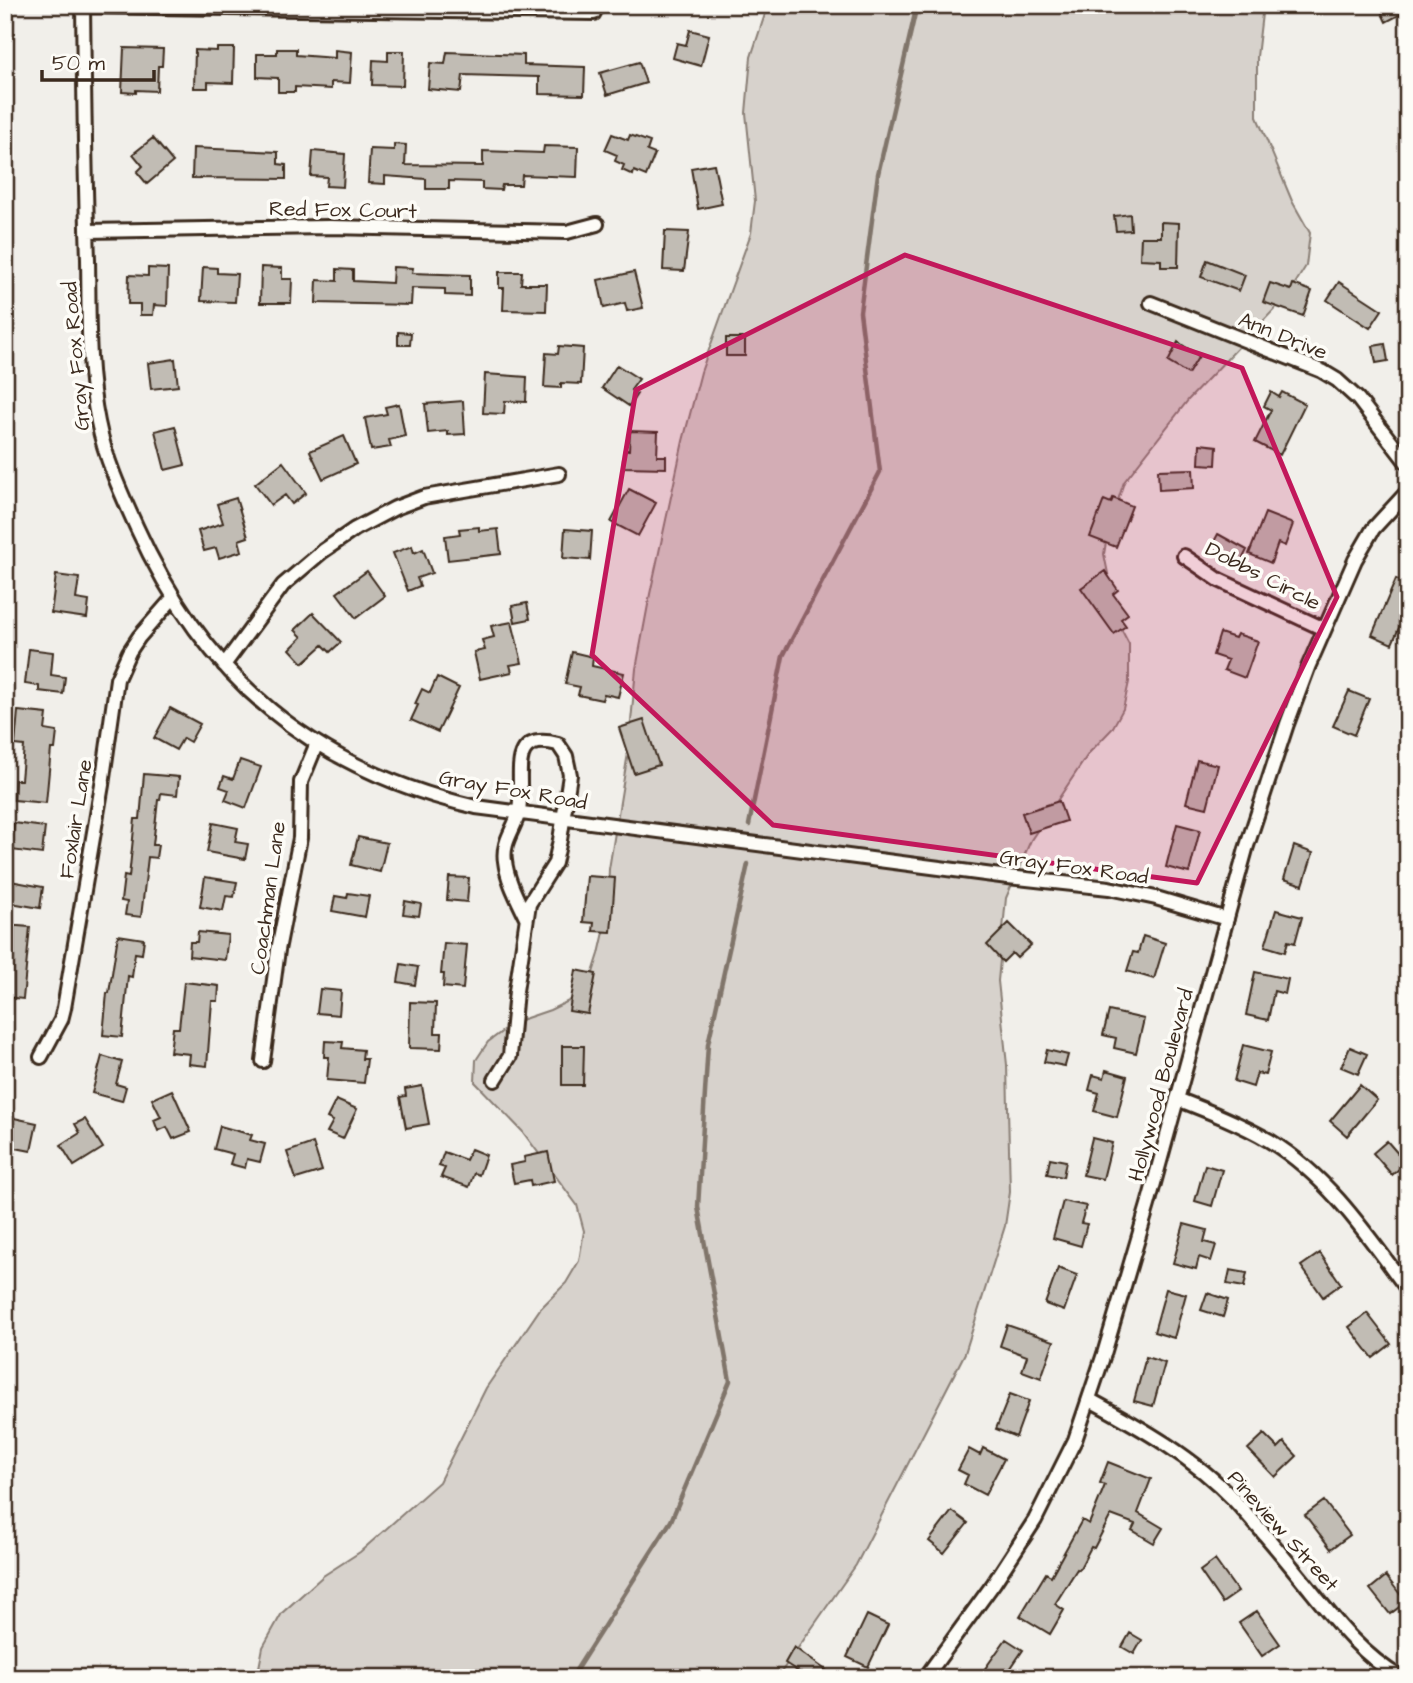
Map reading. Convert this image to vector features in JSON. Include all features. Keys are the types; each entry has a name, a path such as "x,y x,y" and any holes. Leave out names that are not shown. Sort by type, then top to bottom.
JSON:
{"street":[{"path":"83,6 594,13"},
{"name":"Gray Fox Road","path":"83,6 90,342 97,420 104,447 125,502 173,598 190,624 224,665 268,707 317,743 366,771 420,792 476,807 1008,877 1085,884 1156,898 1227,919"},
{"name":"Red Fox Court","path":"87,231 339,228 567,232 597,224"},
{"name":"Ann Drive","path":"1151,303 1322,371 1337,380 1357,399 1408,464"},
{"path":"224,665 283,585 306,564 355,529 394,508 424,497 559,474"},
{"name":"Hollywood Boulevard","path":"930,1676 1035,1520 1064,1464 1090,1400 1278,749 1299,689 1355,560 1373,530 1408,491"},
{"name":"Dobbs Circle","path":"1184,556 1219,580 1324,629"},
{"name":"Foxlair Lane","path":"41,1057 61,1020 64,1008 92,849 117,679 139,637 173,598"},
{"path":"495,1080 510,1056 526,917 534,893 555,863 570,775 566,756 558,744 539,741 531,743 522,755 519,813 506,842 505,861 526,917"},
{"name":"Coachman Lane","path":"263,1061 278,950 298,848 301,782 317,743"},
{"path":"1177,1099 1254,1132 1286,1152 1348,1211 1408,1290"},
{"name":"Pineview Street","path":"1090,1400 1128,1420 1223,1489 1276,1547 1344,1632 1363,1651 1401,1678"}],"highlighted area":[{"path":"905,255 1242,368 1337,597 1197,883 773,825 592,655 636,390"}],"shaded area":[{"path":"768,5 1263,5 1257,57 1257,117 1292,201 1310,233 1306,266 1288,295 1189,399 1124,482 1108,531 1104,554 1118,623 1129,644 1129,682 1123,709 1112,729 1089,753 1031,840 1006,898 998,981 1007,1065 1010,1192 1005,1226 965,1353 856,1565 777,1678 257,1678 263,1647 282,1613 323,1576 360,1552 439,1482 486,1388 540,1309 566,1283 579,1261 584,1231 577,1205 522,1131 475,1082 476,1060 488,1042 515,1022 575,998 591,979 599,954 607,919 609,869 628,753 636,669 650,594 701,372 751,233 755,201 746,113 751,57"}],"building":[{"path":"1378,5 1399,5 1403,13 1386,22"},
{"path":"690,30 709,35 701,66 673,58 677,43 686,45"},
{"path":"124,48 163,49 162,66 158,66 157,91 122,92"},
{"path":"217,48 234,48 233,83 208,82 208,88 194,88 195,50 217,51"},
{"path":"277,49 296,49 296,55 335,58 335,50 352,52 350,83 331,82 331,89 295,87 295,92 278,92 278,78 257,77 257,54 277,54"},
{"path":"388,51 404,51 403,86 372,85 373,60 388,61"},
{"path":"447,52 524,55 524,65 585,67 584,95 539,94 539,77 463,75 461,92 428,89 430,63 445,64"},
{"path":"639,62 646,83 607,95 600,73"},
{"path":"612,134 628,140 630,135 650,142 647,151 655,154 646,176 634,171 633,175 622,170 624,165 615,161 617,155 605,150"},
{"path":"153,138 173,162 147,184 137,172 143,166 133,154"},
{"path":"394,144 406,145 405,165 483,166 483,151 543,153 544,146 578,147 577,177 522,175 521,185 502,185 501,190 482,189 482,182 449,181 449,189 426,189 426,179 385,176 385,184 368,183 370,149 394,150"},
{"path":"193,148 278,152 278,164 286,165 286,179 192,178"},
{"path":"313,151 345,154 343,187 326,186 327,177 311,176"},
{"path":"714,164 722,204 698,209 691,168"},
{"path":"1130,214 1131,230 1116,231 1114,216"},
{"path":"1161,222 1179,223 1178,267 1161,267 1161,260 1140,259 1141,237 1161,237"},
{"path":"665,231 689,232 684,271 663,270"},
{"path":"1207,260 1245,275 1239,291 1201,277"},
{"path":"203,267 217,268 217,273 237,274 235,302 201,301"},
{"path":"261,267 282,268 282,279 292,279 291,303 260,303"},
{"path":"393,267 413,268 412,273 470,275 470,296 445,295 445,289 412,288 411,305 316,303 317,280 337,281 337,269 353,270 353,281 392,283"},
{"path":"148,268 168,269 167,306 154,305 153,315 140,315 140,304 128,304 129,275 148,276"},
{"path":"499,272 522,272 521,284 547,284 546,311 503,310 504,288 499,288"},
{"path":"634,272 643,308 627,311 625,303 604,308 598,280"},
{"path":"1339,282 1382,310 1370,328 1327,300"},
{"path":"1270,283 1291,290 1293,284 1312,291 1303,316 1263,302"},
{"path":"398,332 411,333 410,345 398,345"},
{"path":"726,338 745,338 745,356 726,356"},
{"path":"1178,342 1199,356 1188,374 1168,362"},
{"path":"1385,344 1388,361 1376,363 1373,346"},
{"path":"559,346 583,348 581,384 561,383 561,388 544,387 546,353 558,354"},
{"path":"175,359 178,386 151,389 148,363"},
{"path":"617,365 639,379 631,390 637,394 629,406 602,388"},
{"path":"485,374 527,377 526,402 505,401 504,414 483,413"},
{"path":"1271,392 1279,397 1282,392 1305,404 1280,455 1255,442 1271,410 1264,406"},
{"path":"463,401 465,434 448,435 448,431 428,433 425,404"},
{"path":"399,404 405,436 389,440 391,447 371,450 365,418 387,414 385,407"},
{"path":"175,426 185,465 165,470 155,431"},
{"path":"630,431 658,432 657,456 666,456 666,468 623,467 624,450 629,450"},
{"path":"344,436 356,464 323,479 310,451"},
{"path":"1200,444 1217,446 1216,465 1199,464"},
{"path":"283,462 306,493 292,504 285,495 271,505 255,484"},
{"path":"1193,469 1194,488 1159,490 1158,470"},
{"path":"629,489 656,503 638,536 611,522"},
{"path":"236,498 248,537 239,540 242,551 219,558 216,548 204,551 198,531 223,523 217,504"},
{"path":"1113,498 1132,506 1116,547 1090,537 1104,500 1111,503"},
{"path":"1265,513 1293,524 1285,546 1278,543 1271,563 1249,554"},
{"path":"479,527 479,531 498,529 501,554 448,560 445,536 460,534 459,529"},
{"path":"565,529 592,531 590,560 563,558"},
{"path":"1218,534 1247,550 1240,564 1210,549"},
{"path":"412,546 414,553 423,549 432,573 417,578 420,586 408,591 393,553"},
{"path":"367,571 385,596 356,618 337,593"},
{"path":"1105,571 1118,590 1113,594 1128,614 1121,619 1126,626 1114,634 1081,588"},
{"path":"56,575 79,578 76,599 89,601 87,618 51,613"},
{"path":"1396,579 1408,584 1408,616 1405,614 1392,644 1372,635"},
{"path":"527,603 530,619 515,622 512,606"},
{"path":"313,613 341,642 330,652 323,645 303,663 290,649 302,637 295,630"},
{"path":"512,622 522,663 510,665 512,672 480,679 474,652 485,650 482,640 494,637 491,626"},
{"path":"1220,633 1235,638 1237,634 1258,641 1245,678 1224,670 1228,660 1213,655"},
{"path":"29,649 53,652 51,675 65,677 63,694 39,691 39,686 25,684"},
{"path":"572,652 593,657 592,666 624,673 618,697 604,694 602,700 578,695 580,687 565,684"},
{"path":"437,677 459,688 438,732 411,720 422,689 430,693"},
{"path":"1349,691 1369,699 1354,735 1333,726"},
{"path":"170,708 200,724 190,742 183,738 176,750 154,738"},
{"path":"18,711 47,714 45,730 57,732 55,749 51,749 46,803 14,800 15,780 21,780 24,746 15,745"},
{"path":"644,720 659,765 634,773 619,728"},
{"path":"240,760 261,767 246,808 225,800 229,790 220,787 224,776 233,779"},
{"path":"1197,760 1218,765 1207,808 1186,803"},
{"path":"144,774 179,777 177,795 161,793 158,800 153,845 158,845 156,858 148,857 141,917 125,915 127,902 121,901 124,876 129,877 135,819 140,819"},
{"path":"1059,801 1066,821 1029,833 1022,813"},
{"path":"14,823 45,827 42,854 11,850"},
{"path":"213,823 238,828 235,842 248,844 245,859 207,852"},
{"path":"1177,824 1200,830 1189,873 1166,867"},
{"path":"358,837 387,843 380,872 351,865"},
{"path":"1294,846 1313,853 1303,885 1284,879"},
{"path":"587,876 615,878 611,932 593,931 594,923 583,922"},
{"path":"205,877 237,882 234,897 226,896 223,911 200,907"},
{"path":"449,877 469,878 467,902 447,900"},
{"path":"5,880 43,887 40,908 5,902"},
{"path":"348,893 369,896 365,917 332,911 335,896 347,898"},
{"path":"405,901 421,904 419,916 403,914"},
{"path":"1276,910 1302,917 1295,943 1288,941 1285,952 1265,946"},
{"path":"1009,923 1031,945 1017,958 1012,953 1003,962 987,945"},
{"path":"5,925 30,927 23,999 5,997"},
{"path":"198,932 228,935 225,960 189,956 190,942 197,942"},
{"path":"118,935 144,939 142,954 135,953 132,977 128,976 122,1037 103,1035 107,993"},
{"path":"1143,936 1165,943 1154,979 1127,971 1133,952 1138,953"},
{"path":"444,943 467,945 463,989 443,987 444,974 441,974"},
{"path":"401,964 418,967 415,985 398,982"},
{"path":"576,970 596,974 588,1014 569,1011"},
{"path":"1255,972 1288,979 1285,994 1274,991 1268,1020 1246,1015"},
{"path":"184,982 219,986 218,1001 212,1001 207,1066 189,1064 190,1054 170,1052 173,1028 179,1028"},
{"path":"320,989 341,991 339,1015 317,1013"},
{"path":"410,1002 436,1003 435,1033 442,1033 441,1049 409,1048"},
{"path":"1109,1011 1144,1019 1136,1053 1114,1048 1116,1038 1103,1035"},
{"path":"325,1041 343,1042 342,1048 363,1050 362,1059 367,1059 364,1083 327,1080 329,1057 324,1057"},
{"path":"1243,1045 1271,1052 1265,1075 1257,1073 1253,1087 1234,1081"},
{"path":"562,1046 584,1046 583,1085 562,1085"},
{"path":"1350,1047 1367,1054 1358,1074 1341,1067"},
{"path":"1047,1050 1068,1055 1065,1066 1044,1062"},
{"path":"102,1056 122,1062 116,1084 126,1087 122,1101 92,1093"},
{"path":"1106,1070 1127,1076 1117,1117 1094,1111 1099,1093 1089,1090 1093,1075 1104,1078"},
{"path":"1360,1085 1377,1100 1347,1136 1330,1121"},
{"path":"422,1086 429,1124 406,1128 400,1097 406,1096 405,1089"},
{"path":"172,1090 191,1132 173,1139 167,1127 158,1131 154,1120 161,1117 152,1099"},
{"path":"336,1100 357,1109 343,1139 327,1132 333,1121 327,1118"},
{"path":"5,1116 37,1123 31,1151 5,1146"},
{"path":"85,1119 103,1148 74,1166 61,1145 80,1133 75,1124"},
{"path":"220,1126 252,1135 250,1140 265,1144 260,1162 247,1159 245,1168 230,1164 233,1154 214,1149"},
{"path":"1092,1138 1112,1143 1103,1179 1083,1175"},
{"path":"1387,1141 1406,1163 1392,1175 1373,1153"},
{"path":"313,1143 322,1171 296,1179 287,1152"},
{"path":"471,1149 486,1155 479,1175 474,1173 469,1187 441,1177 445,1168 439,1166 444,1152 466,1160"},
{"path":"548,1152 554,1181 531,1186 530,1180 514,1183 510,1165 525,1162 524,1157"},
{"path":"1050,1158 1066,1161 1063,1177 1047,1174"},
{"path":"1205,1165 1222,1170 1212,1206 1195,1201"},
{"path":"1063,1201 1086,1206 1081,1223 1087,1224 1081,1246 1053,1238"},
{"path":"1184,1224 1207,1230 1204,1242 1216,1245 1211,1261 1199,1257 1196,1269 1173,1263"},
{"path":"1320,1253 1341,1284 1323,1297 1301,1266"},
{"path":"1058,1268 1077,1275 1064,1311 1045,1304"},
{"path":"1230,1270 1247,1273 1244,1287 1227,1284"},
{"path":"1166,1289 1186,1294 1174,1338 1154,1332"},
{"path":"1207,1293 1228,1300 1223,1317 1201,1310"},
{"path":"1367,1313 1391,1344 1373,1358 1349,1327"},
{"path":"1007,1325 1054,1341 1041,1378 1022,1371 1027,1356 1000,1346"},
{"path":"1146,1357 1165,1363 1153,1406 1134,1401"},
{"path":"1010,1394 1029,1401 1016,1437 996,1429"},
{"path":"1264,1434 1278,1448 1284,1442 1297,1456 1275,1477 1248,1449"},
{"path":"983,1448 1004,1459 985,1495 964,1484 968,1475 958,1470 969,1449 980,1455"},
{"path":"1108,1462 1151,1479 1138,1513 1163,1528 1154,1543 1132,1530 1135,1524 1111,1515 1094,1548 1091,1547 1079,1570 1077,1569 1055,1604 1064,1610 1050,1634 1020,1616 1046,1573 1051,1576 1082,1520 1089,1524 1105,1485 1100,1483"},
{"path":"1324,1501 1350,1535 1331,1549 1305,1515"},
{"path":"952,1511 968,1523 944,1553 929,1541"},
{"path":"1215,1560 1238,1592 1222,1603 1200,1571"},
{"path":"1386,1576 1406,1602 1390,1614 1370,1589"},
{"path":"1257,1611 1280,1644 1262,1656 1239,1623"},
{"path":"867,1615 888,1625 868,1667 847,1657"},
{"path":"1130,1633 1142,1640 1134,1654 1122,1647"},
{"path":"1006,1639 1023,1650 1004,1678 996,1678 984,1670"},
{"path":"794,1647 837,1678 808,1678 785,1663"}],"waterway":[{"path":"749,825 783,656 880,472 860,312 878,174 917,5"},
{"path":"571,1678 671,1521 730,1381 698,1207 708,1044 748,864"}]}
